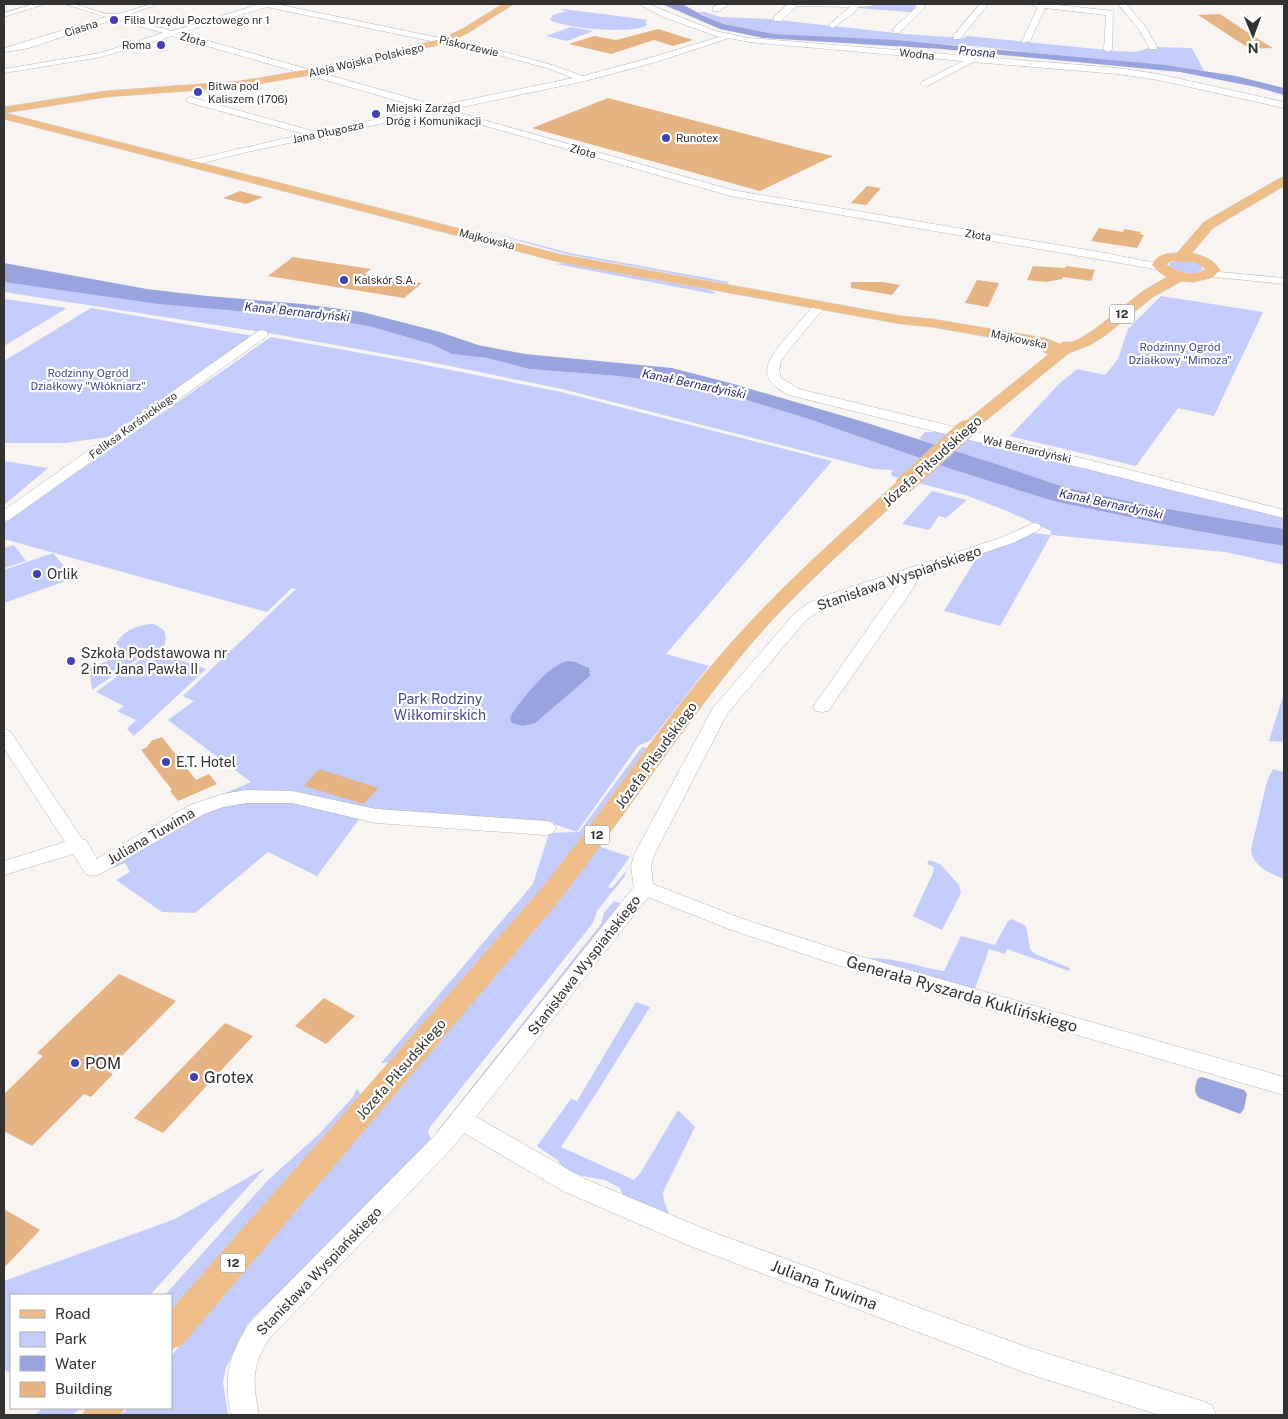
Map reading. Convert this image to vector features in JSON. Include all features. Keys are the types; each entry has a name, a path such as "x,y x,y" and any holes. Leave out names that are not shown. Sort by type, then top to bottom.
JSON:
{"main road":[{"name":"Aleja Wojska Polskiego","path":"439,40 499,4"},
{"name":"Aleja Wojska Polskiego","path":"4,109 111,94 240,84 308,72 439,40 465,31 509,4"},
{"name":"Majkowska","path":"4,109 69,129 78,134"},
{"name":"Majkowska","path":"4,116 559,258 901,320 932,323 1045,342 1063,351"},
{"path":"1180,256 1193,245 1204,228 1284,181"},
{"path":"1205,252 1222,226 1225,216"},
{"name":"12","path":"1205,252 1211,271 1197,277 1181,276 1161,266 1166,258 1205,252"},
{"name":"Józefa Piłsudskiego","path":"1063,351 1072,337 1161,266"},
{"name":"Józefa Piłsudskiego","path":"172,1333 386,1088 580,858 673,729 730,656 788,593 966,429 1063,351 1083,343 1146,294 1181,276"}],"street":[{"path":"4,15 41,4"},
{"name":"Złota","path":"69,4 744,196 1161,266"},
{"name":"Ciasna","path":"6,48 26,46 154,4"},
{"path":"4,71 21,61 94,57 266,4"},
{"name":"Piskorzewie","path":"266,4 540,63 582,79"},
{"name":"Wodna","path":"643,4 670,17 726,37 764,42 848,47 1140,74 1284,105"},
{"path":"716,9 724,4"},
{"path":"776,19 794,4 872,4"},
{"path":"833,26 854,8 852,4"},
{"path":"896,31 920,8 919,4"},
{"path":"957,37 984,4"},
{"path":"1032,4 1110,13 1108,50"},
{"path":"1026,41 1042,4"},
{"path":"1122,4 1141,26 1153,47"},
{"name":"Jana Długosza","path":"190,163 316,134 526,91 557,88 726,37"},
{"path":"6,48 21,61"},
{"path":"925,84 972,59"},
{"path":"190,100 316,134"},
{"path":"1211,271 1284,281"},
{"name":"Wał Bernardyński","path":"820,305 775,359 772,368 773,378 794,392 1129,473 1284,514"},
{"name":"Feliksa Karśnickiego","path":"4,517 262,334"},
{"name":"Stanisława Wyspiańskiego","path":"245,1415 239,1385 240,1371 243,1358 259,1331 416,1172 461,1120 644,888 640,866 644,855 712,724 728,700 806,611 836,597 1008,540 1034,526"},
{"path":"822,706 906,587 913,572"},
{"name":"Juliana Tuwima","path":"4,735 94,869 179,819 202,807 225,800 274,796 301,798 340,810 375,816 546,828"},
{"path":"4,868 78,845"},
{"name":"Generała Ryszarda Kuklińskiego","path":"644,888 736,924 840,958 1284,1086"},
{"name":"Juliana Tuwima","path":"461,1120 574,1185 605,1200 699,1238 1029,1361 1202,1415"}],"green space":[{"path":"915,4 916,6 911,12 858,8 860,5"},
{"path":"560,10 649,20 645,21 647,25 640,28 614,30 569,26 550,20 553,15 567,11"},
{"path":"697,12 721,17 769,19 905,34 963,38 967,36 1117,51 1135,52 1153,47 1192,48 1204,71 973,46 774,34 724,24"},
{"path":"571,27 593,31 567,41 546,36"},
{"path":"488,232 570,253 729,282 728,284 566,254"},
{"path":"1176,261 1195,263 1203,269 1191,273 1170,268 1169,263"},
{"path":"565,263 715,292 714,294 556,264"},
{"path":"4,282 330,319 372,327 431,344 452,354 487,358 529,369 618,376 670,383 730,395 809,419 954,470 1053,501 1186,529 1284,546 1284,565 1225,552 1051,535 1051,531 968,496 892,476 893,470 874,469 562,389 440,364 280,335 4,292"},
{"name":"Rodzinny Ogród Działkowy \"Mimoza\"","path":"1161,296 1263,312 1214,416 1178,408 1136,466 1010,436 1059,384 1077,369 1105,375 1118,359 1128,329"},
{"path":"4,299 67,308 4,346"},
{"name":"Rodzinny Ogród Działkowy \"Włókniarz\"","path":"91,308 253,336 108,437 65,443 4,443 4,361"},
{"name":"Park Rodziny Wiłkomirskich","path":"271,337 561,392 832,461 666,654 709,666 651,740 638,746 577,832 557,825 366,810 317,876 268,852 195,913 162,912 116,880 130,872 125,863 113,868 107,858 184,811 251,782 168,720 194,701 183,696 296,589 292,588 267,612 4,539 4,523"},
{"path":"925,432 937,432 991,443 1154,482 1284,517 1284,529 1145,505 1064,487 919,439"},
{"path":"4,461 48,468 4,505"},
{"path":"932,491 967,500 946,518 939,516 929,530 902,524"},
{"path":"1033,533 1051,535 1000,626 944,611 976,559 970,556 1011,543"},
{"path":"14,545 26,561 4,568 4,548"},
{"name":"Orlik","path":"53,553 74,578 4,603 4,570"},
{"path":"154,624 164,630 166,637 164,648 151,650 92,690 89,668 125,654 116,643 128,631 143,625"},
{"path":"152,651 206,669 134,736 127,729 136,720 117,711 124,706 96,692"},
{"path":"1284,693 1284,738 1282,742 1269,741"},
{"path":"642,747 652,749 588,835 392,1062 381,1063 533,884 549,833 579,832"},
{"path":"1273,769 1284,772 1284,879 1268,872 1259,865 1252,856 1251,850 1267,781"},
{"path":"598,846 630,857 608,887 612,888 626,871 625,876 597,911 593,923 430,1127 428,1133 432,1140 416,1160 248,1323 226,1368 223,1382 228,1415 121,1415 127,1409 172,1409 172,1355 466,1009"},
{"path":"929,860 940,864 959,885 961,893 942,930 913,916 933,873 934,867 927,864"},
{"path":"614,901 622,904 439,1134 438,1130 601,924 604,913"},
{"path":"1012,919 1026,926 1030,949 1035,954 1070,968 1069,971 1007,949 1005,954 989,949 975,989 869,958 897,961 944,971 961,936 995,945 1008,921"},
{"path":"636,1002 650,1007 561,1147 634,1180 641,1172 678,1110 695,1127 663,1192 669,1214 624,1199 620,1188 605,1180 582,1176 565,1169 556,1159 537,1146 571,1099 577,1101"},
{"path":"357,1088 361,1095 172,1311 172,1294 166,1294 269,1179 318,1135 353,1097"},
{"path":"265,1168 151,1294 10,1294 10,1373 4,1370 4,1281 175,1219"},
{"path":"42,1409 81,1409 71,1415 35,1415"}],"water":[{"name":"Prosna","path":"662,4 682,4 724,24 774,34 895,40 1165,65 1236,76 1284,88 1284,95 1256,87 1180,72 941,49 763,38 720,29"},
{"name":"Kanał Bernardyński","path":"4,263 147,289 303,304 362,312 440,332 478,345 525,354 672,368 864,422 1064,487 1145,505 1284,529 1284,546 1186,529 1053,501 954,470 809,419 730,395 670,383 618,376 529,369 487,358 452,354 431,344 372,327 330,319 159,304 4,282"},
{"path":"568,661 589,668 590,676 535,723 523,726 512,723 511,715 536,683 552,669"},
{"path":"1202,1077 1244,1090 1247,1094 1244,1109 1240,1114 1199,1098 1195,1091 1195,1086 1198,1078"}],"building":[{"path":"1220,14 1273,48 1250,49 1198,15"},
{"path":"658,29 693,40 673,46 654,40 611,54 569,44 594,36 616,40"},
{"name":"Runotex","path":"608,98 833,156 760,191 532,128"},
{"path":"867,186 881,188 866,205 851,203"},
{"path":"240,191 263,197 246,204 223,198"},
{"path":"1099,228 1123,232 1124,229 1141,232 1140,234 1144,235 1137,248 1091,241"},
{"name":"Kalskór S.A.","path":"293,257 371,269 364,274 422,283 404,298 268,276"},
{"path":"1033,266 1065,268 1066,266 1095,270 1091,281 1063,277 1062,279 1046,282 1027,280"},
{"path":"977,280 999,283 988,307 965,303"},
{"path":"851,282 883,282 900,285 892,295 851,288"},
{"name":"E.T. Hotel","path":"162,737 196,780 209,774 217,784 178,801 170,791 172,790 141,750 147,747 151,741"},
{"path":"319,769 378,788 364,804 304,786"},
{"name":"POM","path":"119,974 176,1001 107,1071 113,1074 91,1097 84,1094 32,1146 4,1131 4,1094 43,1056 37,1053"},
{"path":"324,998 355,1016 326,1044 295,1026"},
{"name":"Grotex","path":"225,1023 253,1036 163,1133 134,1118"},
{"path":"4,1209 40,1230 4,1268"}],"place":[{"name":"Filia Urzędu Pocztowego nr 1","path":"114,20"},
{"name":"Roma","path":"161,45"},
{"name":"Bitwa pod Kaliszem (1706)","path":"198,92"},
{"name":"Miejski Zarząd Dróg i Komunikacji","path":"376,114"},
{"name":"Runotex","path":"666,138"},
{"name":"Kalskór S.A.","path":"344,280"},
{"name":"Orlik","path":"37,574"},
{"name":"Szkoła Podstawowa nr 2 im. Jana Pawła II","path":"71,661"},
{"name":"E.T. Hotel","path":"166,762"},
{"name":"POM","path":"75,1063"},
{"name":"Grotex","path":"194,1077"}]}
